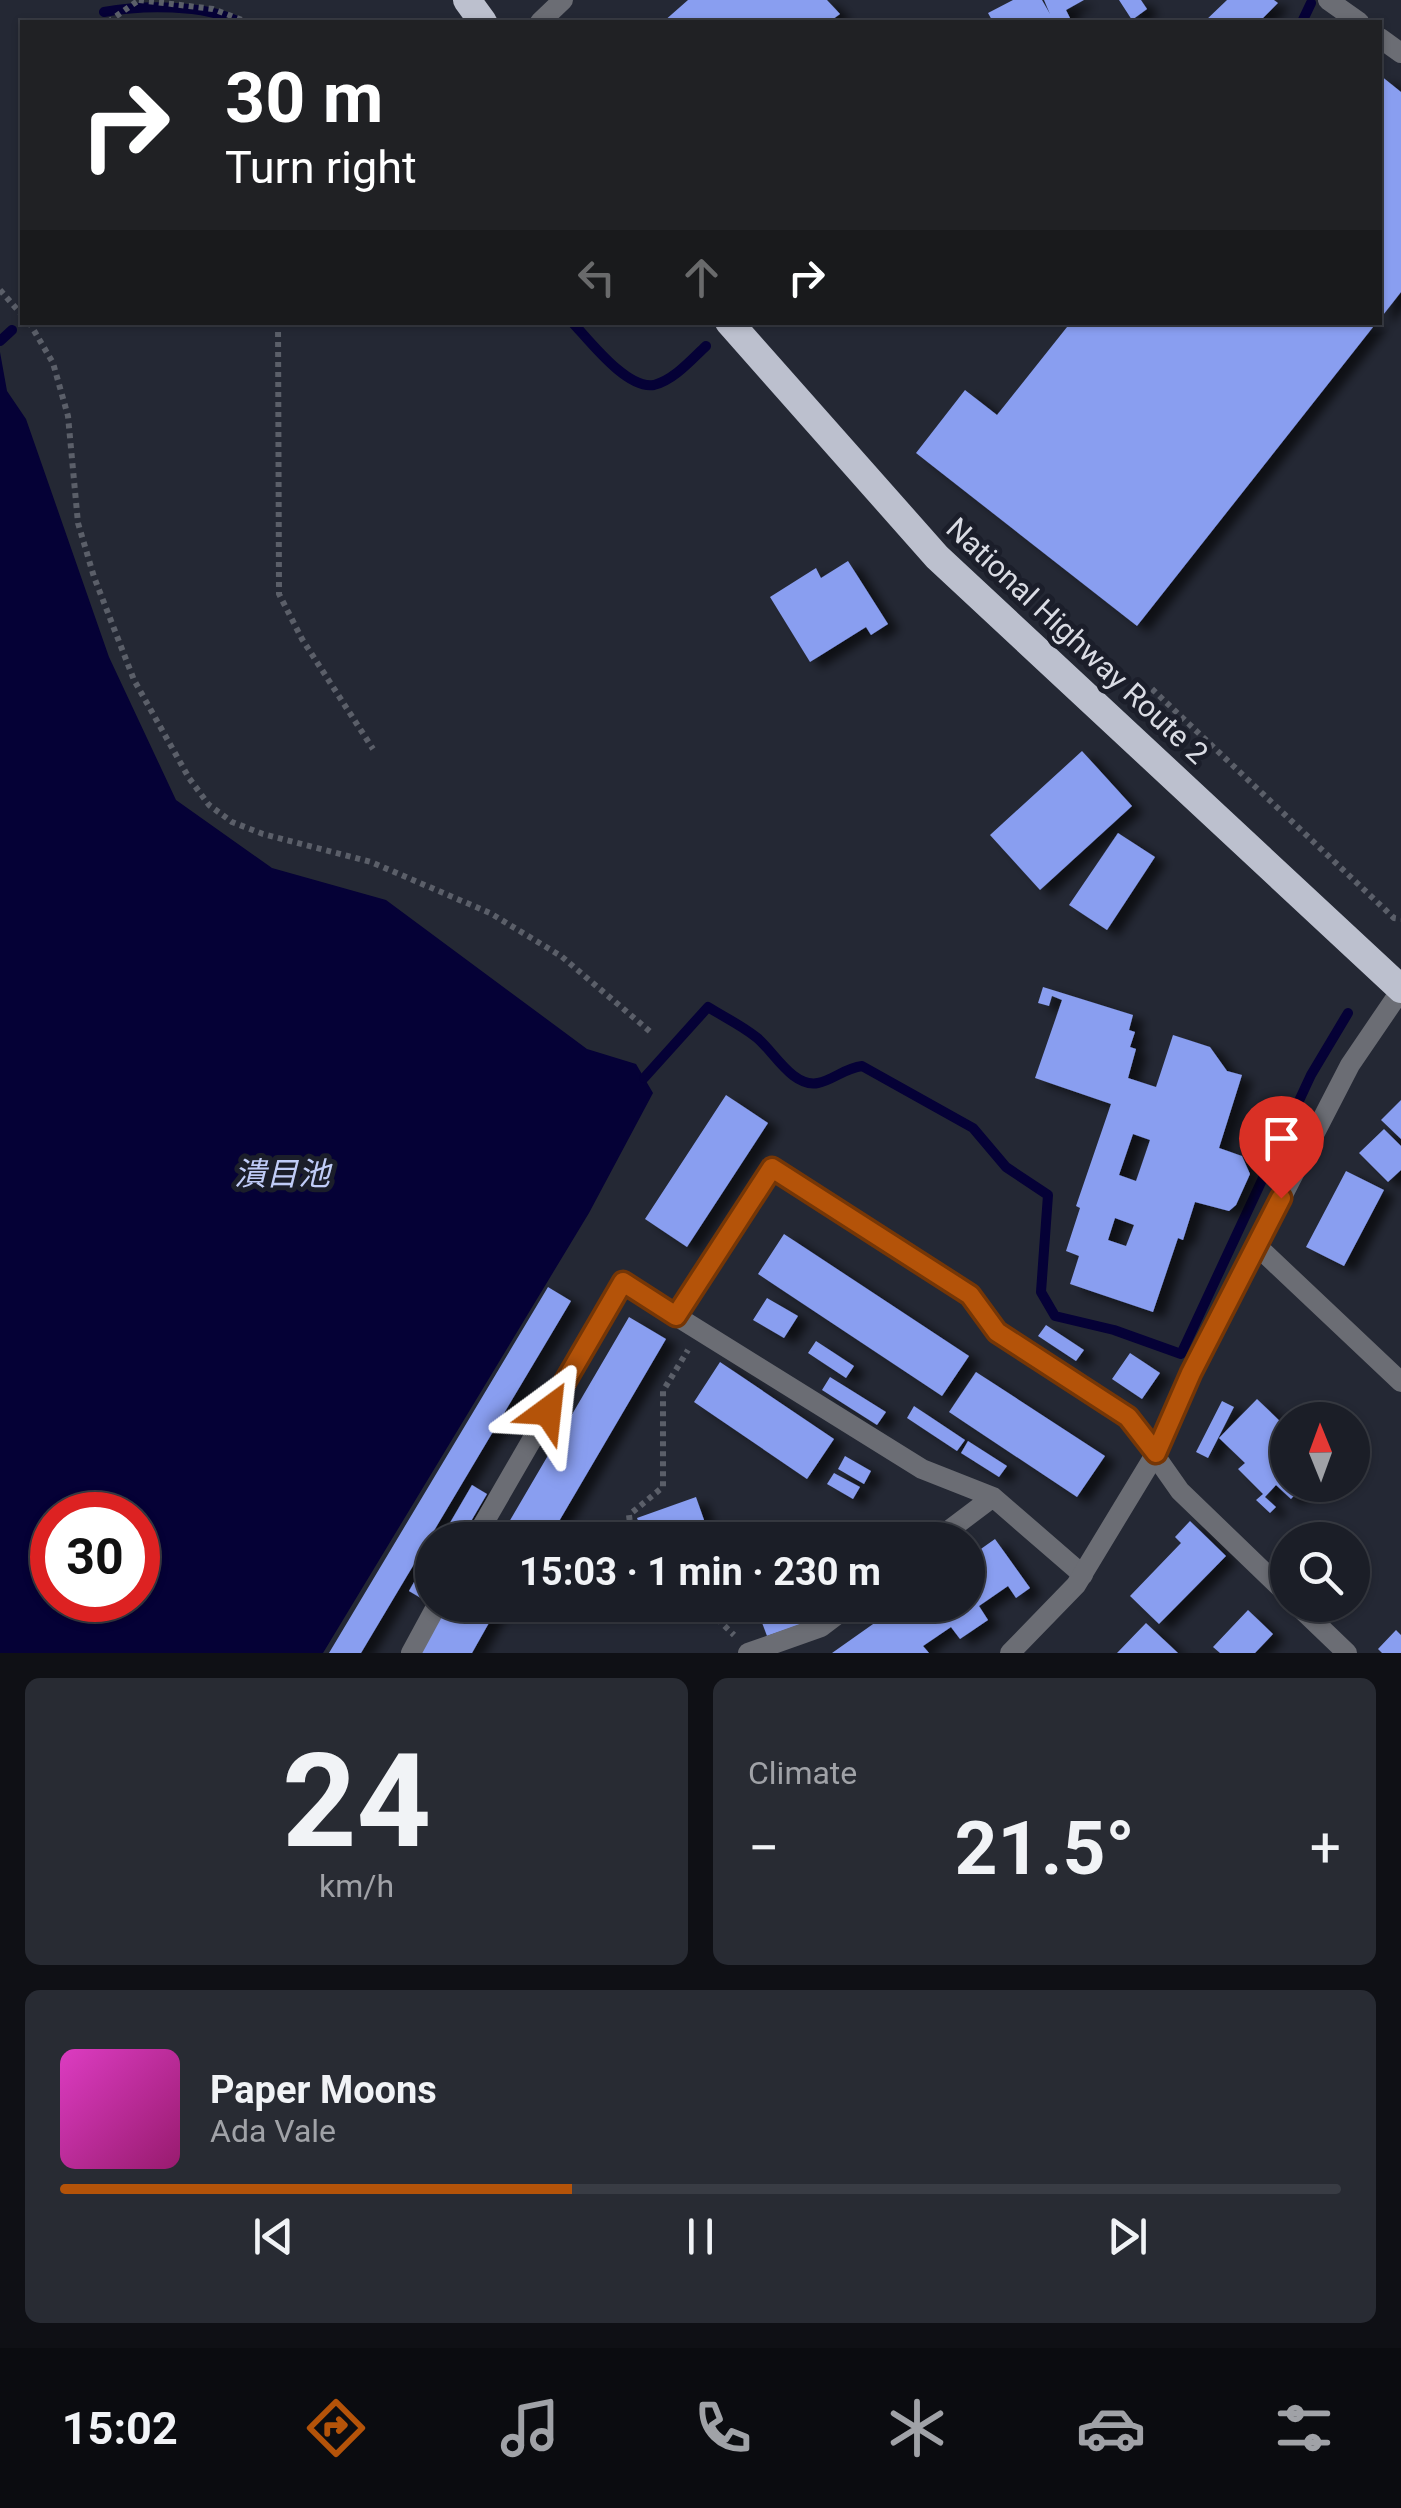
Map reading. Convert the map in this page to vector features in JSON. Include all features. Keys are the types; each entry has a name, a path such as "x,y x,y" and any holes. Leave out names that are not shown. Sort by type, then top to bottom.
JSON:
{"highway":[{"name":"National Highway Route 2","path":"731,325 937,558 1401,990"}],"street":[{"path":"542,20 563,0"},
{"path":"1328,0 1356,20"},
{"path":"1010,1653 1083,1575 1156,1453 1191,1373 1350,1065 1401,990"},
{"path":"676,1316 772,1168 970,1295 997,1332 1128,1417 1180,1491 1270,1578"},
{"path":"1256,1246 1401,1382"},
{"path":"484,1522 623,1282 922,1469 993,1497 1083,1575"},
{"path":"960,1522 993,1497"},
{"path":"411,1653 428,1622"},
{"path":"749,1652 828,1622"},
{"path":"1315,1622 1347,1653"}],"path":[{"path":"111,20 139,0 213,9 242,20"},
{"path":"0,290 20,313"},
{"path":"31,325 53,363 68,416 78,523 94,577 134,680 209,806 232,822 263,834 371,862 490,913 561,956 653,1034"},
{"path":"278,325 279,594 302,640 373,749"},
{"path":"1152,689 1394,918 1401,918"},
{"path":"629,1522 628,1515 663,1487 663,1391 700,1331"},
{"path":"720,1622 749,1652"}],"water":[{"name":"潰目池","path":"0,352 7,391 26,419 109,657 176,800 272,868 386,900 587,1049 636,1064 653,1093 589,1213 323,1653 0,1653"}],"building":[{"path":"688,0 827,0 840,14 832,20 665,20"},
{"path":"1013,0 1042,0 1050,14 1044,0 1084,0 1066,10 1071,20 992,20 988,13"},
{"path":"1119,0 1141,0 1147,9 1132,20"},
{"path":"1227,0 1278,3 1261,20 1206,20"},
{"path":"1382,77 1401,92 1401,292 1382,316"},
{"path":"1069,325 1375,325 1137,626 916,453 965,390 997,415"},
{"path":"848,561 888,624 871,635 866,627 810,662 770,597 816,568 821,578"},
{"path":"1082,751 1132,806 1040,890 990,835"},
{"path":"1118,833 1155,857 1107,930 1069,905"},
{"path":"1043,987 1133,1015 1129,1030 1135,1032 1130,1047 1136,1049 1128,1078 1156,1087 1173,1035 1210,1047 1227,1071 1242,1075 1219,1148 1242,1156 1250,1174 1236,1205 1229,1211 1195,1202 1183,1240 1178,1238 1153,1312 1070,1284 1079,1256 1066,1251 1080,1208 1076,1206 1111,1104 1035,1078 1062,1000 1052,996 1049,1006 1038,1003","holes":["1133,1134 1150,1140 1136,1181 1119,1175","1115,1218 1134,1225 1126,1246 1108,1240"]},
{"path":"726,1095 768,1123 687,1247 645,1219"},
{"path":"1401,1100 1401,1139 1381,1120"},
{"path":"1384,1129 1401,1146 1401,1170 1388,1182 1359,1153"},
{"path":"1346,1171 1384,1190 1344,1266 1306,1247"},
{"path":"784,1234 969,1356 942,1396 758,1274"},
{"path":"548,1287 571,1301 439,1522 415,1522 415,1562 361,1653 329,1653"},
{"path":"767,1298 798,1316 784,1338 753,1320"},
{"path":"629,1317 666,1339 559,1522 509,1522"},
{"path":"1046,1325 1084,1350 1076,1361 1038,1336"},
{"path":"816,1341 854,1366 846,1378 808,1353"},
{"path":"1130,1353 1160,1373 1142,1399 1112,1379"},
{"path":"720,1362 834,1439 807,1479 694,1402"},
{"path":"976,1372 1105,1456 1077,1497 949,1412"},
{"path":"830,1377 886,1412 877,1425 822,1390"},
{"path":"1257,1399 1270,1412 1270,1492 1265,1497 1276,1507 1270,1513 1256,1500 1263,1494 1238,1469 1245,1463 1219,1438"},
{"path":"1222,1401 1234,1407 1208,1458 1196,1452"},
{"path":"914,1406 965,1440 957,1451 907,1418"},
{"path":"968,1441 1007,1466 999,1477 961,1453"},
{"path":"845,1456 871,1471 864,1484 838,1469"},
{"path":"834,1473 860,1487 853,1499 827,1484"},
{"path":"472,1485 487,1494 471,1522 450,1522"},
{"path":"696,1497 705,1522 639,1522 637,1518"},
{"path":"1190,1521 1226,1556 1159,1624 1130,1596 1181,1543 1175,1537"},
{"path":"995,1539 1030,1588 1016,1598 1008,1586 985,1602 985,1546"},
{"path":"1248,1610 1273,1634 1255,1653 1220,1653 1213,1647"},
{"path":"985,1615 988,1620 960,1639 951,1627 923,1646 929,1653 832,1653 876,1622 985,1622"},
{"path":"437,1622 489,1622 472,1653 419,1653"},
{"path":"762,1622 807,1622 767,1636"},
{"path":"1146,1623 1178,1653 1117,1653"},
{"path":"1396,1630 1401,1635 1401,1653 1382,1653 1378,1649"}],"waterway":[{"path":"1303,20 1311,3"},
{"path":"104,12 173,8 234,20"},
{"path":"575,325 609,362 643,384 654,385 668,379 706,346"},
{"path":"0,341 12,330"},
{"path":"644,1078 708,1007 756,1037 800,1080 818,1083 862,1066 973,1128 1006,1167 1048,1195 1041,1292 1055,1316 1114,1330 1181,1354 1311,1075 1348,1013"}],"route":[{"path":"548,1411 623,1282 676,1316 772,1168 970,1295 997,1332 1128,1417 1156,1453 1191,1373 1281,1198"}]}
